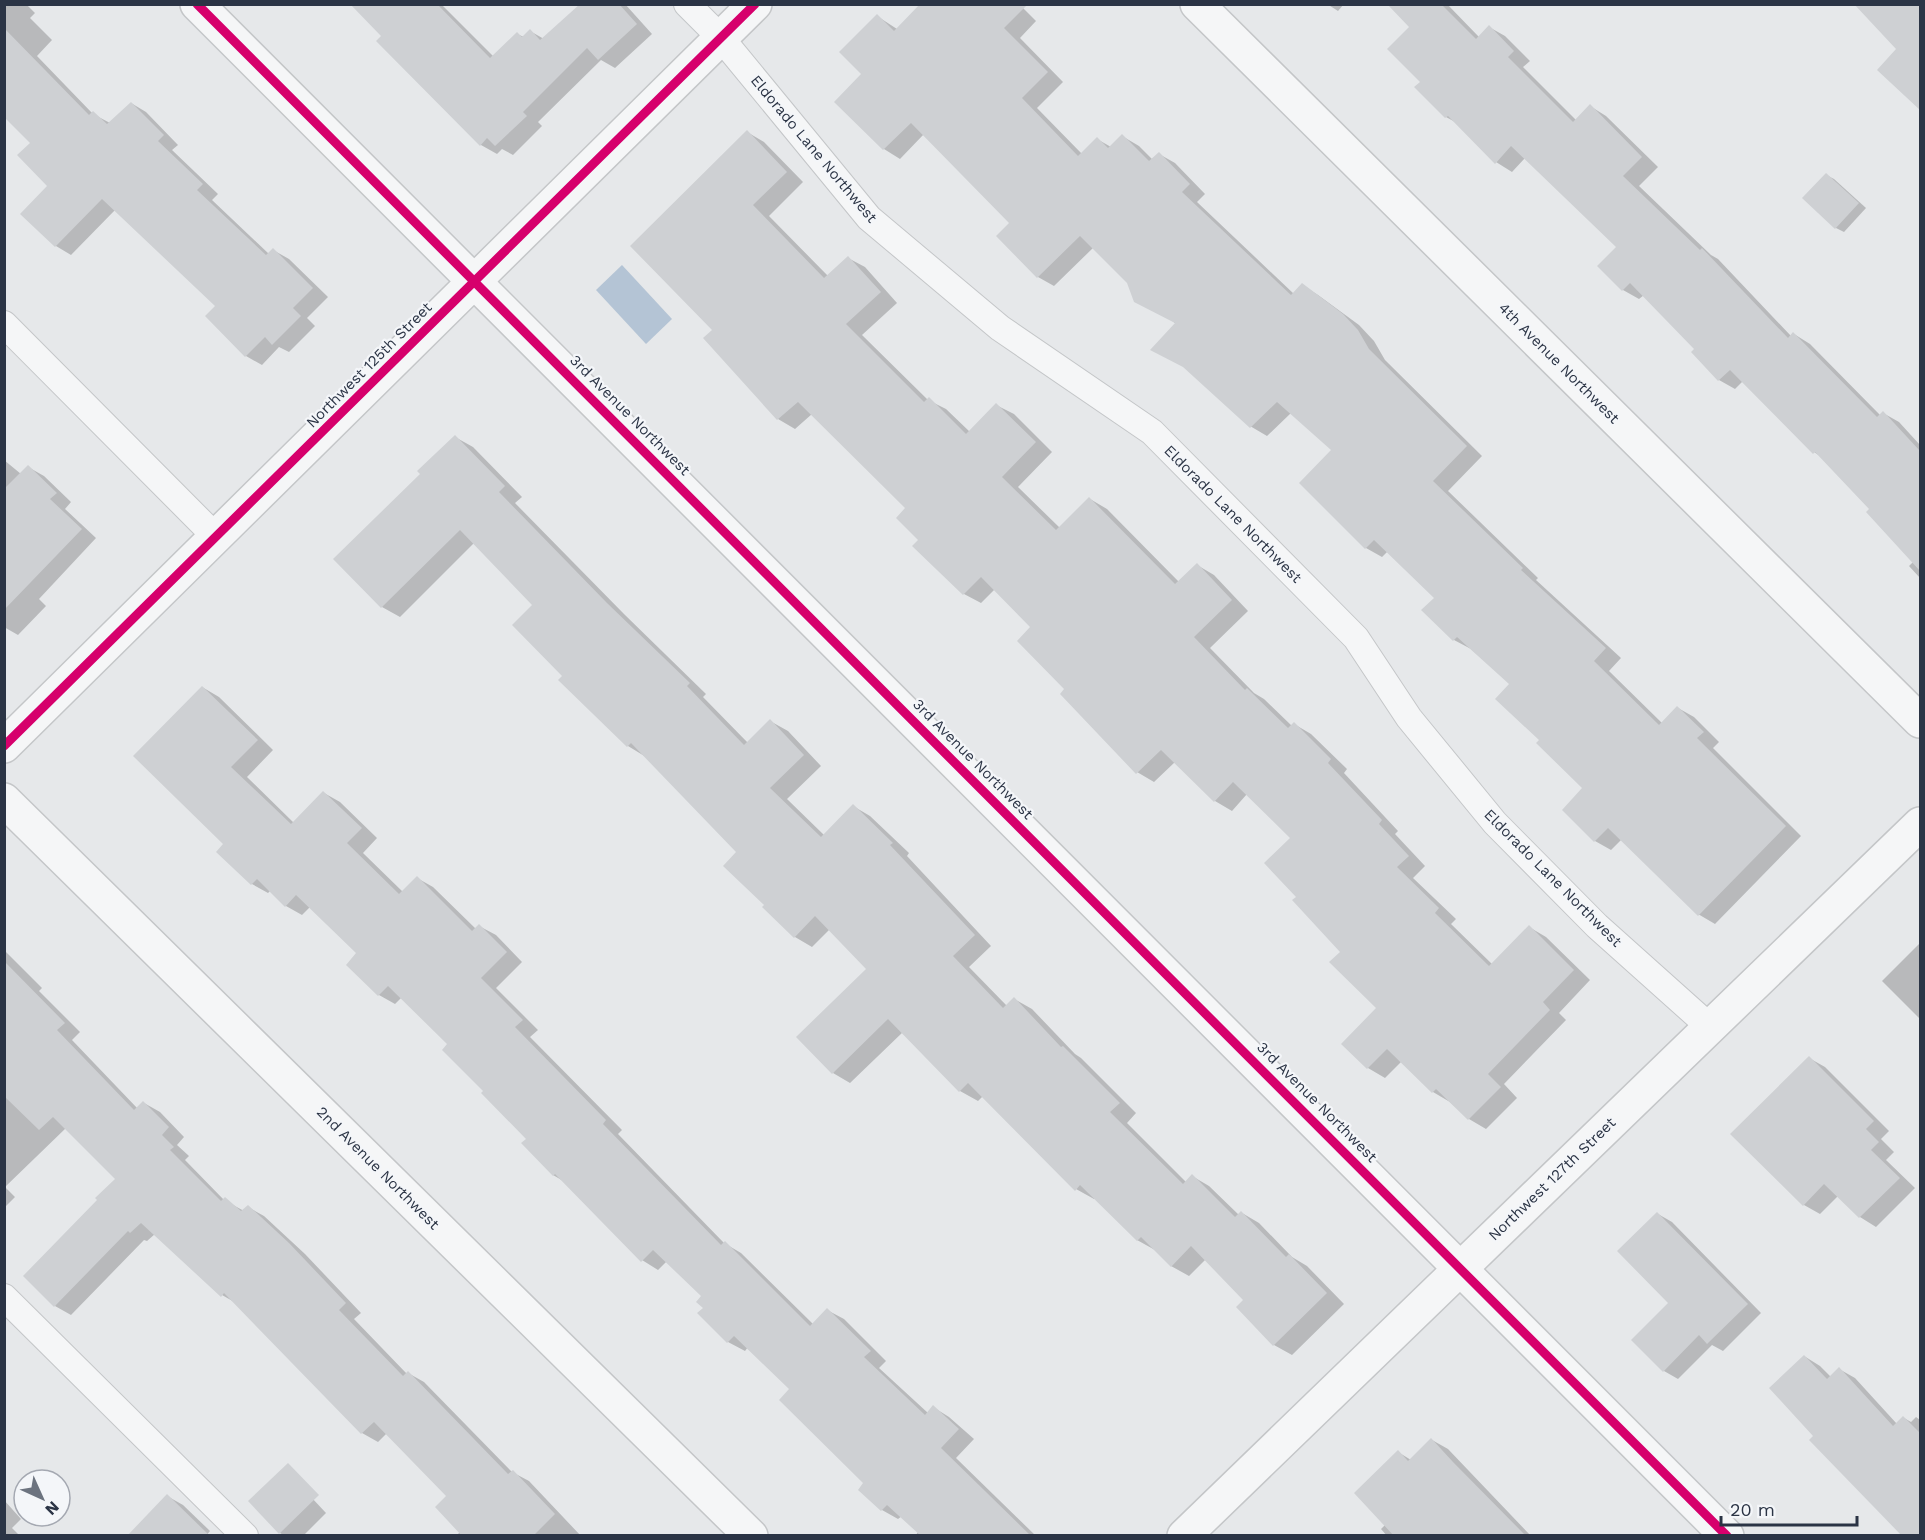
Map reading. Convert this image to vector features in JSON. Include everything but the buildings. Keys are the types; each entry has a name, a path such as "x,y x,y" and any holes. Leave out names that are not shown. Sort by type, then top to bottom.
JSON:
{"street":[{"name":"3rd Avenue Northwest","path":"197,4 1727,1536"},
{"name":"Northwest 125th Street","path":"4,746 754,4"},
{"name":"4th Avenue Northwest","path":"1197,4 1920,721"},
{"name":"2nd Avenue Northwest","path":"4,800 751,1536"},
{"name":"Northwest 127th Street","path":"1184,1536 1920,824"}],"lane":[{"name":"Eldorado Lane Northwest","path":"687,4 721,38 869,218 1000,328 1152,432 1356,638 1408,718 1495,823 1597,926 1711,1028"},
{"path":"4,324 216,537"},
{"path":"4,1297 245,1536"}],"water":[{"path":"622,265 672,319 646,344 596,290"}],"cycle path":[{"path":"197,4 1727,1536"},
{"path":"4,746 755,4"}]}
